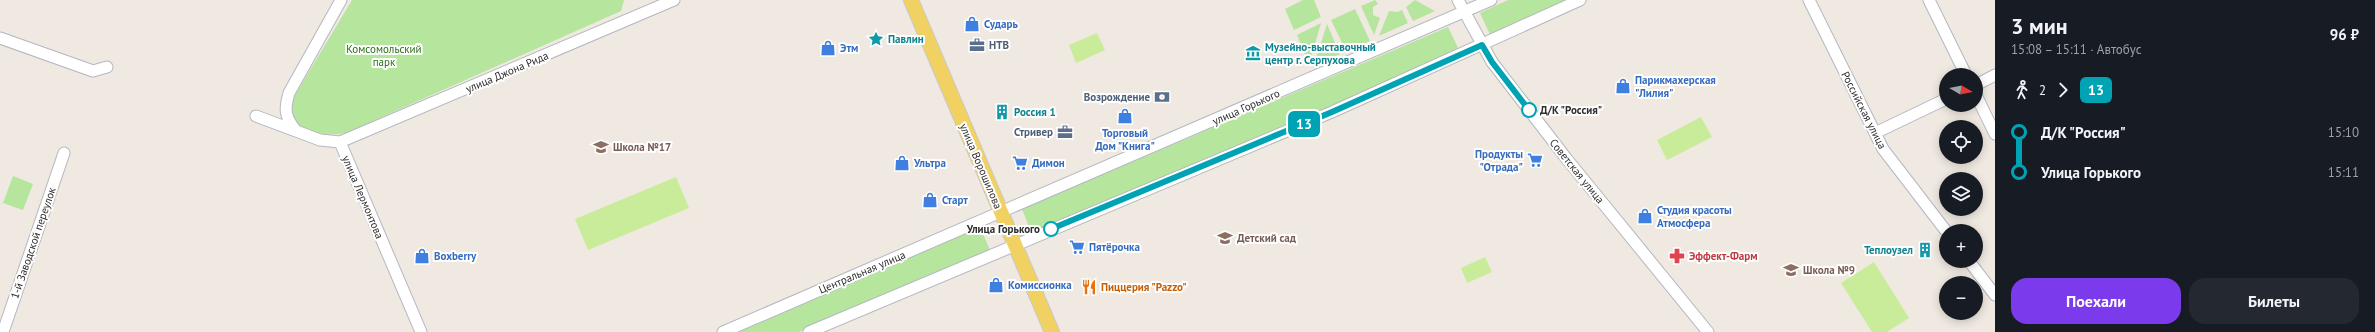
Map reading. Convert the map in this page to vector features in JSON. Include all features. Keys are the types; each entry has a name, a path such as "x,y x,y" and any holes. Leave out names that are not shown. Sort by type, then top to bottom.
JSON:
{"main road":[{"name":"улица Ворошилова","path":"911,0 1052,332"}],"street":[{"path":"297,132 287,119 284,107 289,93 341,0"},
{"name":"улица Джона Рида","path":"340,142 674,0"},
{"name":"Советская улица","path":"1458,0 1492,62 1556,146 1708,332"},
{"name":"улица Горького","path":"1001,213 1491,0"},
{"path":"809,332 1332,112 1580,0"},
{"name":"Российская улица","path":"1809,0 1883,149 1941,224"},
{"path":"1929,0 1963,68"},
{"path":"0,38 92,71 107,67"},
{"path":"1983,81 1995,75"},
{"path":"1874,133 1939,102"},
{"path":"1983,109 1995,134"},
{"name":"улица Лермонтова","path":"256,116 320,140 340,142 421,332"},
{"name":"1-й Заводской переулок","path":"3,332 64,153"},
{"name":"Центральная улица","path":"723,332 735,329 1001,213"},
{"path":"1974,268 1995,295"}],"green space":[{"name":"Комсомольский парк","path":"352,0 624,0 621,11 346,133 324,134 308,131 297,122 293,116 292,100"},
{"path":"1303,0 1314,0 1321,17 1294,30 1285,9"},
{"path":"1375,0 1378,4 1373,7 1373,15 1380,18 1374,35 1361,6"},
{"path":"1415,0 1435,11 1413,21 1406,7"},
{"path":"1508,0 1569,0 1491,37 1480,13"},
{"path":"1355,9 1370,41 1346,51 1331,20"},
{"path":"1402,10 1408,23 1379,36 1389,11 1397,12"},
{"path":"1321,23 1309,64 1297,35"},
{"path":"1327,24 1340,54 1314,65"},
{"path":"1448,27 1460,52 1031,232 1022,209"},
{"path":"1097,33 1105,50 1076,63 1069,45"},
{"path":"1701,117 1712,137 1667,160 1657,140"},
{"path":"13,176 33,184 23,210 3,203"},
{"path":"676,177 689,208 588,250 575,219"},
{"path":"980,227 990,250 799,332 740,332 744,327"},
{"path":"1485,257 1492,272 1467,283 1461,268"},
{"path":"1874,262 1909,318 1887,332 1872,332 1841,283"}],"bus line":[{"name":"13","path":"1051,229 1161,185 1332,112 1482,45 1492,62 1529,110"}],"place":[{"name":"Сударь","path":"972,24"},
{"name":"Павлин","path":"876,39"},
{"name":"НТВ","path":"977,45"},
{"name":"Этм","path":"828,48"},
{"name":"Музейно-выставочный центр г. Серпухова","path":"1253,53"},
{"name":"Парикмахерская \"Лилия\"","path":"1623,86"},
{"name":"Возрождение","path":"1162,97"},
{"name":"Д/К \"Россия\"","path":"1529,110"},
{"name":"Россия 1","path":"1002,112"},
{"name":"Торговый Дом \"Книга\"","path":"1125,116"},
{"name":"Стривер","path":"1065,132"},
{"name":"Школа №17","path":"601,147"},
{"name":"Продукты \"Отрада\"","path":"1535,160"},
{"name":"Ультра","path":"902,163"},
{"name":"Димон","path":"1020,163"},
{"name":"Старт","path":"930,200"},
{"name":"Студия красоты Атмосфера","path":"1645,216"},
{"name":"Улица Горького","path":"1051,229"},
{"name":"Детский сад","path":"1225,238"},
{"name":"Пятёрочка","path":"1077,247"},
{"name":"Теплоузел","path":"1925,250"},
{"name":"Boxberry","path":"422,256"},
{"name":"Эффект-Фарм","path":"1677,256"},
{"name":"Школа №9","path":"1791,270"},
{"name":"Комиссионка","path":"996,285"},
{"name":"Пиццерия \"Pazzo\"","path":"1089,287"}]}
